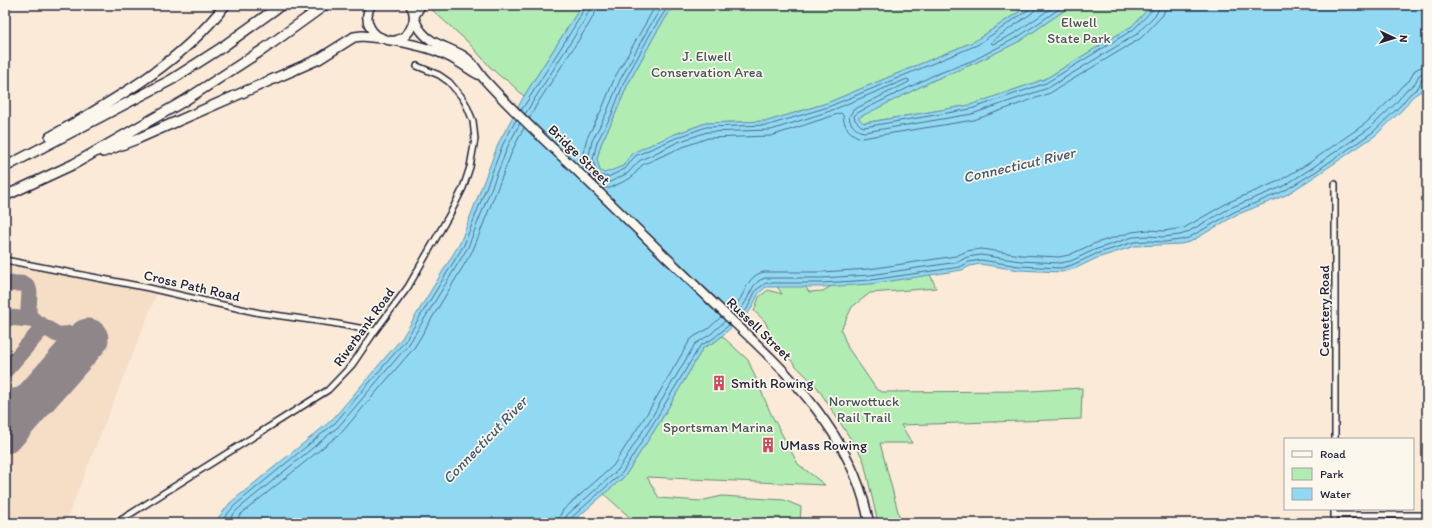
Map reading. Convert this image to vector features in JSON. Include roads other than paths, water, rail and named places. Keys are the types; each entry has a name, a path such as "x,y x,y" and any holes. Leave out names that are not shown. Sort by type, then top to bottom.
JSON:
{"highway":[{"path":"5,167 40,143 135,87 184,49 215,19 225,5"},
{"path":"5,167 171,80 221,48 281,5"},
{"path":"74,164 184,101 258,53 325,5"},
{"path":"5,196 74,164 137,139 314,61 354,37 362,36 381,38"}],"main road":[{"path":"365,5 368,25 376,36 381,38"},
{"path":"367,15 371,5"},
{"name":"Bridge Street","path":"410,5 414,11 414,17 420,30 426,37 464,56 471,62 483,78 519,115 659,249"},
{"path":"396,41 408,32 421,5"},
{"name":"Bridge Street","path":"381,38 424,47 458,62 483,78"},
{"name":"Russell Street","path":"659,249 772,360 808,398 833,432 846,457 863,499 869,523"}],"street":[{"name":"Riverbank Road","path":"116,523 328,390 352,365 375,331 402,296 433,245 457,200 473,157 475,139 470,112 464,100 455,89 439,75 417,66"},
{"name":"Cemetery Road","path":"1335,184 1335,438"},
{"name":"Cross Path Road","path":"5,260 137,285 260,313 332,323 375,331"},
{"path":"1334,523 1334,512 1427,515"}],"water":[{"name":"Connecticut River","path":"582,5 674,5 656,33 628,84 601,144 597,159 600,171 605,173 623,166 632,153 675,134 706,123 768,121 827,103 975,41 1029,5 1072,5 1020,41 975,63 934,80 858,118 864,123 970,105 1045,79 1132,26 1152,5 1427,5 1427,79 1421,91 1412,97 1403,109 1376,135 1286,195 1236,215 1190,242 1181,244 1135,246 1097,258 1074,269 1061,272 1019,270 980,264 970,266 962,270 871,284 823,287 766,287 759,293 750,311 716,341 703,348 661,420 625,476 571,523 214,523 230,503 332,420 402,338 460,243 499,142 524,96"}],"place":[{"name":"Smith Rowing","path":"719,383"},
{"name":"UMass Rowing","path":"768,445"}],"park label":[{"name":"Elwell State Park","path":"1079,30"},
{"name":"J. Elwell Conservation Area","path":"707,64"},
{"name":"Norwottuck Rail Trail","path":"864,410"},
{"name":"Sportsman Marina","path":"718,427"}]}
